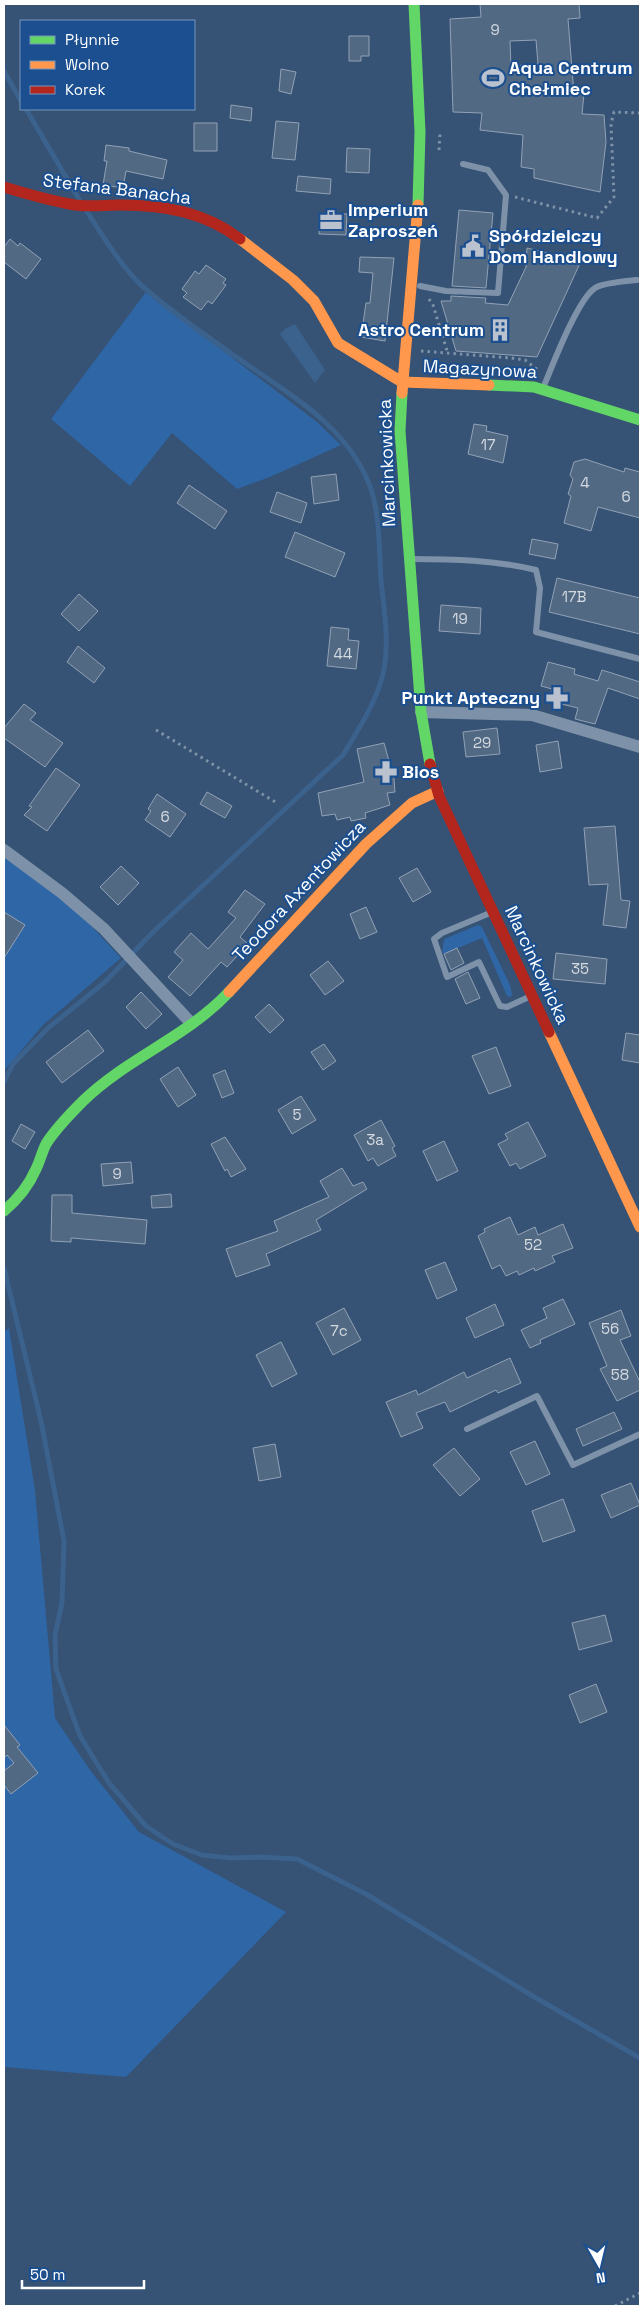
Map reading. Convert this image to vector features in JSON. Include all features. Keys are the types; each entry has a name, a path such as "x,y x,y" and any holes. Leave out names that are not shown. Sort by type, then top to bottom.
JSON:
{"street":[{"name":"Marcinkowicka","path":"414,4 420,171 402,382 400,431 409,559 427,755 438,791 532,996 632,1202 640,1227"},
{"name":"Stefana Banacha","path":"4,188 76,205 139,205 183,210 223,226 293,280 314,301 338,342 402,382"},
{"name":"Magazynowa","path":"402,382 524,386 542,389 640,420"},
{"path":"422,712 532,715 640,747"},
{"name":"Teodora Axentowicza","path":"4,1211 15,1202 52,1138 82,1102 104,1081 212,1010 362,848 412,803 438,791"},
{"path":"4,850 62,893 104,929 191,1023"}],"lane":[{"path":"420,286 446,291 498,293 506,195 488,170 463,164"},
{"path":"542,389 588,294 596,287 637,280"},
{"path":"409,559 459,559 508,563 536,570 540,588 536,632 640,659"},
{"path":"493,912 442,933 434,939 447,977 479,962 500,1006 507,1007 532,996"},
{"path":"467,1429 537,1396 573,1466 640,1434"}],"path":[{"path":"506,195 596,218 614,197 611,124 614,112 640,112"},
{"path":"420,286 433,305 448,354"},
{"path":"415,350 525,360 548,377"},
{"path":"156,730 277,803"},
{"path":"615,2306 640,2293"}],"shaded area":[{"path":"146,292 317,422 341,445 270,477 237,489 172,433 130,486 51,419"},
{"path":"295,324 325,370 315,383 280,334"},
{"path":"4,855 74,907 121,958 43,1025 4,1071"},
{"path":"478,925 482,927 510,985 511,997 507,996 482,938 444,954 442,952 444,939"},
{"path":"9,1328 35,1490 55,1718 90,1770 139,1832 286,1912 126,2077 4,2067 4,1332"}],"building":[{"path":"480,4 579,4 580,18 568,19 574,94 584,94 582,114 604,115 606,142 600,192 534,178 534,169 521,167 523,135 480,130 482,113 453,112 450,19 481,17","holes":["536,40 538,64 511,66 510,41"]},
{"path":"349,36 369,36 369,56 361,56 361,61 349,61"},
{"path":"281,69 296,72 291,94 279,91"},
{"path":"231,105 252,108 251,121 230,118"},
{"path":"276,121 299,123 295,160 272,158"},
{"path":"194,123 217,123 217,151 194,151"},
{"path":"106,145 129,148 129,151 167,160 163,179 126,171 123,188 103,185 107,161 104,161"},
{"path":"347,148 370,149 369,173 346,172"},
{"path":"298,176 331,179 330,194 296,191"},
{"name":"Spółdzielczy Dom Handlowy","path":"459,210 493,213 486,288 452,286"},
{"path":"319,214 347,214 346,235 319,234"},
{"path":"10,239 18,246 20,243 41,259 26,279 4,262 4,247"},
{"name":"Astro Centrum","path":"527,248 581,261 537,357 456,351 441,301 451,301 451,296 486,298 485,303 508,305 526,267"},
{"path":"360,257 394,258 385,341 361,337 366,303 370,303 373,273 359,272"},
{"path":"206,265 226,279 223,283 226,285 212,304 208,301 201,310 183,297 187,293 182,289 195,271 199,274"},
{"path":"474,424 487,426 486,431 508,436 503,463 468,454"},
{"path":"585,459 624,472 625,468 640,472 640,518 598,507 591,531 564,523 571,496 568,494 573,479 570,475 574,462"},
{"path":"336,474 339,500 314,504 311,477"},
{"path":"189,485 227,511 215,529 177,503"},
{"path":"277,492 307,503 301,523 270,512"},
{"path":"295,532 345,553 335,577 285,557"},
{"path":"532,539 558,544 555,559 529,554"},
{"path":"557,578 640,598 640,634 549,612"},
{"path":"79,594 98,611 79,631 61,614"},
{"path":"441,605 481,608 480,634 439,631"},
{"path":"331,627 349,629 348,640 359,641 356,669 327,666"},
{"path":"78,646 105,668 94,683 67,662"},
{"path":"548,662 575,669 574,674 598,681 602,670 640,682 640,699 608,688 595,724 575,719 578,708 549,701 552,689 541,686"},
{"path":"24,704 36,713 30,720 63,743 45,767 4,738 4,728"},
{"path":"497,728 500,754 466,757 463,732"},
{"path":"558,741 562,768 540,772 536,745"},
{"path":"384,743 394,779 395,792 387,793 390,805 365,813 366,818 351,821 350,817 337,820 335,814 322,816 318,793 364,782 357,749"},
{"path":"56,768 80,785 47,831 24,815 32,807 29,806"},
{"path":"207,792 232,806 225,818 200,804"},
{"path":"157,794 186,814 170,837 145,820 151,811 148,809"},
{"path":"615,826 621,900 630,901 626,928 603,925 608,884 589,885 584,828"},
{"path":"121,866 139,883 118,905 100,887"},
{"path":"417,868 431,892 413,902 399,878"},
{"path":"245,890 265,904 240,937 248,944 227,967 221,962 190,996 168,977 183,960 174,952 191,933 208,949 236,918 228,912"},
{"path":"366,907 377,932 360,939 350,914"},
{"path":"4,912 25,925 4,958"},
{"path":"457,948 464,963 451,970 444,954"},
{"path":"556,953 607,959 605,984 553,979"},
{"path":"328,961 344,981 325,995 310,975"},
{"path":"468,972 480,998 466,1004 455,979"},
{"path":"141,992 162,1014 146,1029 126,1007"},
{"path":"269,1004 284,1020 270,1033 255,1017"},
{"path":"88,1030 104,1051 62,1083 46,1062"},
{"path":"626,1033 640,1035 640,1063 622,1060"},
{"path":"324,1044 336,1061 323,1070 311,1052"},
{"path":"496,1047 511,1086 489,1094 472,1056"},
{"path":"178,1067 196,1095 178,1107 160,1079"},
{"path":"225,1070 234,1093 222,1098 213,1075"},
{"path":"301,1096 316,1120 292,1134 278,1110"},
{"path":"381,1120 395,1146 392,1148 396,1156 378,1166 373,1158 368,1161 354,1135"},
{"path":"528,1122 546,1156 520,1169 516,1163 510,1166 498,1144 508,1139 505,1134"},
{"path":"21,1124 35,1132 25,1149 12,1141"},
{"path":"225,1137 246,1169 231,1177 227,1169 225,1171 211,1144"},
{"path":"444,1141 458,1171 437,1181 423,1151"},
{"path":"131,1162 133,1183 103,1186 101,1164"},
{"path":"342,1168 353,1186 363,1182 367,1189 316,1220 321,1230 266,1254 270,1265 236,1277 226,1249 278,1231 274,1221 329,1197 320,1181"},
{"path":"171,1194 172,1207 152,1208 151,1196"},
{"path":"52,1195 72,1195 72,1213 147,1220 145,1244 71,1238 71,1242 51,1241"},
{"path":"510,1217 518,1235 535,1227 538,1235 563,1224 573,1248 552,1256 555,1262 535,1271 534,1268 519,1275 517,1271 506,1276 500,1265 492,1269 478,1236 485,1232 484,1229"},
{"path":"445,1262 457,1290 437,1299 425,1270"},
{"path":"563,1299 575,1324 540,1340 541,1343 530,1348 521,1330 547,1318 543,1308"},
{"path":"495,1304 504,1325 475,1338 466,1318"},
{"path":"344,1308 361,1340 333,1355 316,1323"},
{"path":"621,1310 631,1336 620,1340 640,1382 640,1390 617,1401 600,1369 607,1366 589,1323"},
{"path":"281,1342 297,1374 272,1387 256,1355"},
{"path":"510,1358 521,1383 498,1393 496,1390 450,1412 445,1402 416,1413 423,1428 401,1437 386,1402 416,1390 418,1395 464,1372 467,1378"},
{"path":"614,1412 622,1429 583,1446 576,1429"},
{"path":"535,1441 550,1474 526,1485 510,1452"},
{"path":"275,1444 281,1477 259,1481 253,1448"},
{"path":"454,1448 480,1479 460,1496 433,1465"},
{"path":"631,1483 640,1505 611,1518 601,1495"},
{"path":"563,1499 575,1531 543,1542 532,1511"},
{"path":"605,1615 612,1641 579,1650 572,1623"},
{"path":"596,1684 607,1712 580,1723 569,1695"},
{"path":"4,1725 20,1745 17,1747 38,1773 11,1794 4,1785 4,1771 14,1763 7,1755 4,1758"}],"waterway":[{"path":"4,71 20,99"},
{"path":"27,110 80,201"},
{"path":"4,1082 13,1064 47,1029 105,982 152,933 343,755 371,706 380,685 385,663 386,627 379,534 374,500 362,468 335,432 318,416 301,402 192,326 142,286 120,260 86,210"},
{"path":"4,1268 41,1421 64,1541 62,1603 55,1635 56,1669 80,1736 109,1783 146,1826 173,1844 202,1855 230,1858 297,1859 366,1894 531,1995 640,2058"}],"traffic: fast":[{"path":"414,4 420,132 418,205"},
{"path":"489,385 534,387 640,420"},
{"path":"402,393 400,431 421,712 430,764"},
{"path":"4,1211 30,1181 50,1138 63,1121 83,1101 118,1072 195,1022 229,992"}],"traffic: slow":[{"path":"402,393 418,205"},
{"path":"240,239 293,280 314,301 338,343 402,382 489,385"},
{"path":"229,992 366,844 412,803 438,791"},
{"path":"549,1032 640,1227"}],"traffic: jam":[{"path":"4,187 75,205 137,205 184,212 213,222 240,239"},
{"path":"430,764 439,796 549,1032"}],"place":[{"name":"Aqua Centrum Chełmiec","path":"493,78"},
{"name":"Imperium Zaproszeń","path":"331,220"},
{"name":"Spółdzielczy Dom Handlowy","path":"473,246"},
{"name":"Astro Centrum","path":"500,330"},
{"name":"Punkt Apteczny","path":"557,698"},
{"name":"Bios","path":"386,772"}]}
